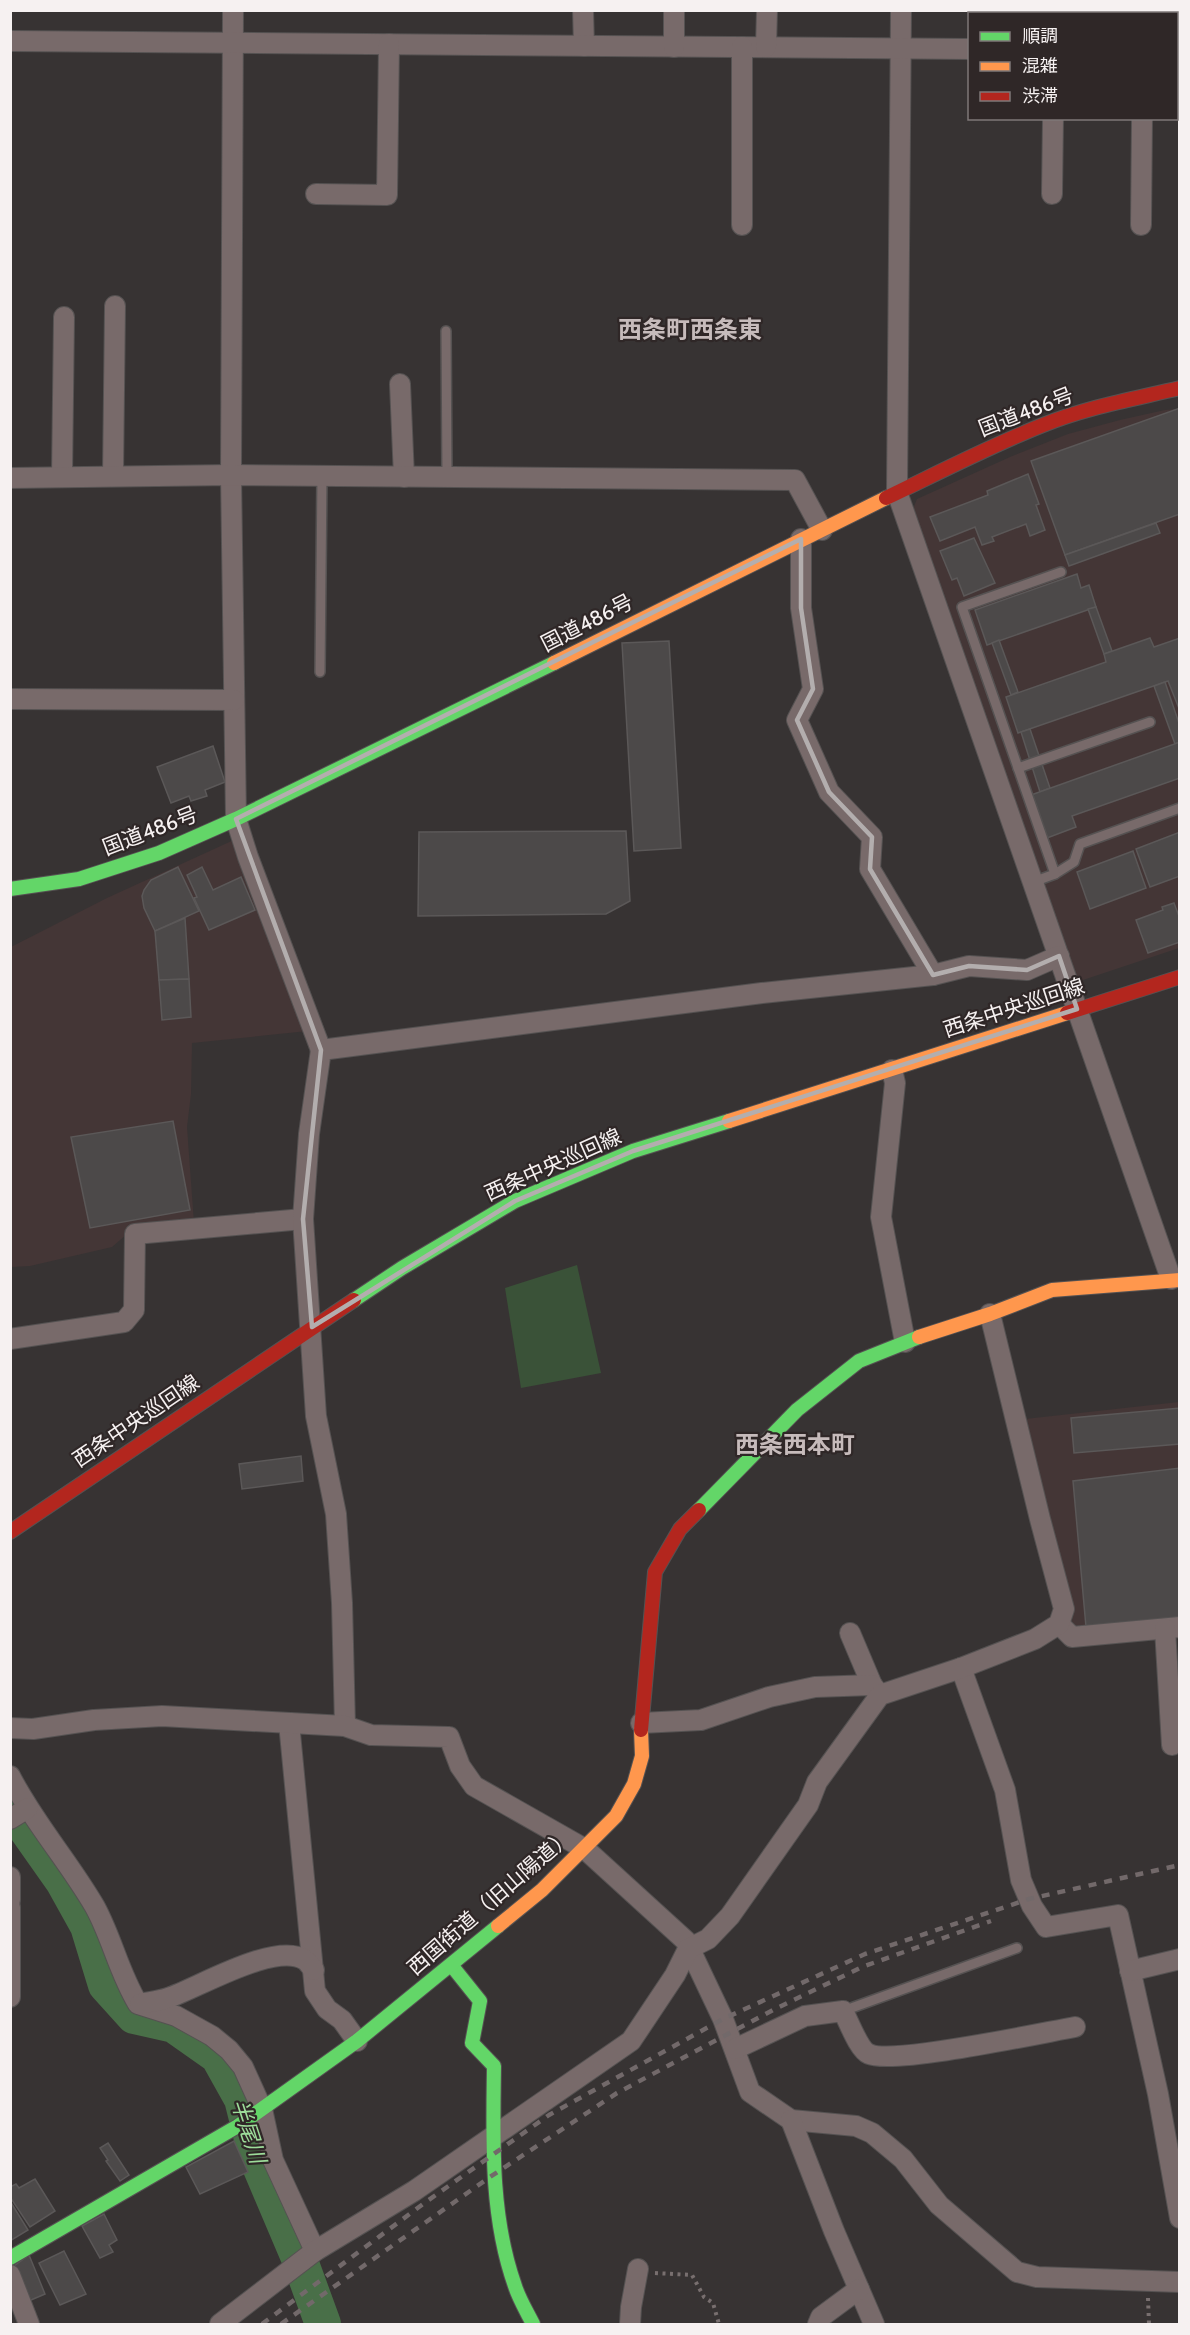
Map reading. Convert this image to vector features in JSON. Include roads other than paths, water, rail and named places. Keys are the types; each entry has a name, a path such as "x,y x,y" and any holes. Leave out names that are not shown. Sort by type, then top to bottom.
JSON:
{"main road":[{"name":"国道486号","path":"10,889 79,879 159,853 236,819 500,691 801,539 994,445 1044,424 1097,407 1179,388"},
{"name":"西条中央巡回線","path":"10,1532 402,1268 515,1201 633,1152 892,1071 1179,977"},
{"name":"西国街道（旧山陽道）","path":"10,2258 238,2126 357,2041 543,1890 616,1816 634,1784 642,1756 641,1723 655,1572 680,1529 796,1410 860,1361 905,1342 990,1314 1052,1290 1175,1280"},
{"path":"452,1966 480,2001 472,2043 494,2066 493,2135 498,2221 515,2287 533,2325"}],"street":[{"path":"233,10 231,475 236,819 248,857 321,1050 309,1134 303,1219 312,1327 316,1416 336,1514 342,1603 345,1726"},
{"path":"584,10 584,46"},
{"path":"674,10 674,47"},
{"path":"766,48 767,10"},
{"path":"901,10 897,492 1077,1010 1175,1280"},
{"path":"10,41 968,50"},
{"path":"316,194 387,195 389,44"},
{"path":"742,48 742,225"},
{"path":"1052,194 1053,120"},
{"path":"1141,225 1142,120"},
{"path":"113,477 115,306"},
{"path":"62,477 64,317"},
{"path":"400,384 404,477"},
{"path":"10,477 231,475 795,480 822,530"},
{"path":"801,539 801,608 813,689 797,720 829,792 872,837 870,869 933,975"},
{"path":"10,699 234,700"},
{"path":"321,1050 762,993 933,975 969,966 1027,969 1059,956"},
{"path":"892,1071 895,1083 881,1217 905,1342"},
{"path":"10,1339 124,1322 134,1310 135,1234 303,1219"},
{"path":"641,1723 701,1720 769,1697 815,1687 876,1690 960,1668 1035,1638 1059,1624 1064,1609 990,1314"},
{"path":"1059,1624 1072,1637 1172,1628 1172,1745"},
{"path":"850,1633 876,1690"},
{"path":"960,1668 1005,1790 1021,1880 1032,1906 1046,1928 1118,1915 1158,2094 1179,2218"},
{"path":"220,2325 315,2251 414,2191 631,2041 675,1976 688,1949 708,1939 730,1916 808,1805 817,1782 876,1690"},
{"path":"10,1728 33,1729 94,1720 162,1716 345,1726 371,1735 448,1737 460,1766 474,1785 585,1849 686,1941 723,2019 750,2092 791,2120 856,2126 872,2133 903,2159 939,2205 1017,2272 1037,2277 1179,2282"},
{"path":"289,1723 315,1991 327,2009 342,2020 357,2041"},
{"path":"10,1776 22,1812 96,1909 117,1962 138,2004 176,2016 212,2036 229,2050 243,2067 262,2109 273,2160 315,2251"},
{"path":"10,1877 10,1900"},
{"path":"10,1907 10,1997"},
{"path":"138,2004 166,1999 245,1964 284,1956 297,1956 306,1960 314,1970"},
{"path":"1130,1971 1179,1959"},
{"path":"735,2049 805,2016 843,2011 863,2050 870,2055 902,2057 1075,2027"},
{"path":"791,2120 874,2325"},
{"path":"630,2325 638,2271"},
{"path":"10,2275 29,2325"},
{"path":"818,2325 821,2317 858,2289"}],"lane":[{"path":"446,331 447,477"},
{"path":"320,672 322,476"},
{"path":"1055,874 962,607 1061,572"},
{"path":"1018,768 1150,722"},
{"path":"1033,882 1055,874 1074,862 1080,844 1179,808"},
{"path":"843,2011 1017,1947"}],"waterway":[{"name":"半尾川","path":"10,1806 63,1881 88,1926 106,1985 134,2016 174,2025 218,2056 242,2099 257,2159 299,2258 323,2324"}],"railway":[{"path":"262,2324 423,2204 549,2115 723,2019 865,1954 1029,1899 1180,1865"},
{"path":"281,2324 490,2177 617,2093 775,2009 862,1967 991,1921"}],"district":[{"name":"西条町西条東","path":"690,330"},
{"name":"西条西本町","path":"795,1445"}]}
